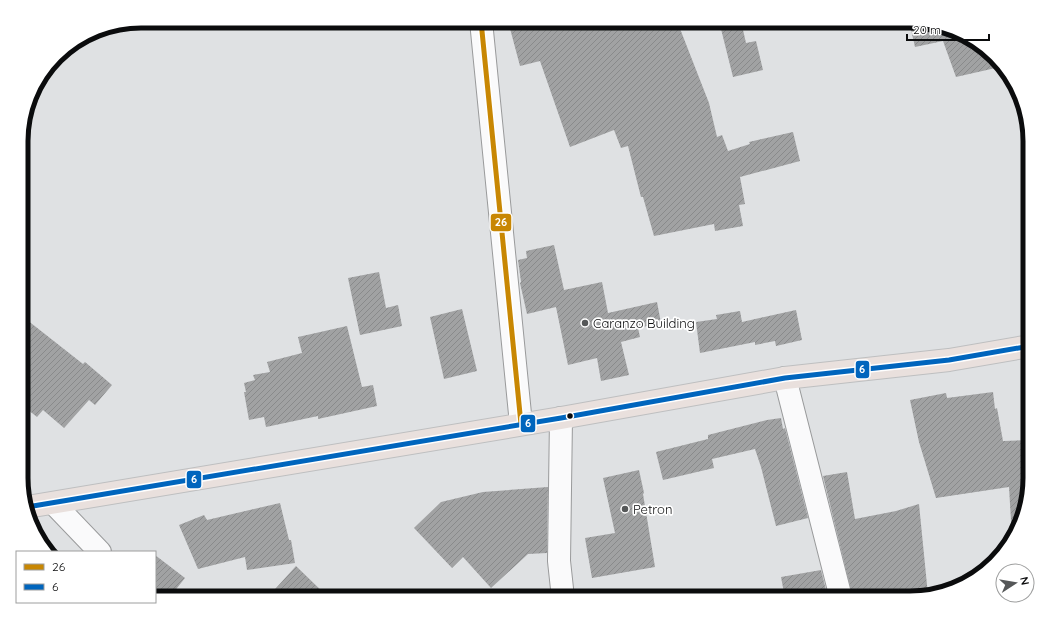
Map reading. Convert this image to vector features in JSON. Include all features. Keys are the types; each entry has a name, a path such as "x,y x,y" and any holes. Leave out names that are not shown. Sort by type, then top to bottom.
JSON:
{"main road":[{"path":"32,507 561,418 785,378 949,360 1023,347"}],"street":[{"path":"482,28 521,424"},
{"path":"785,378 838,591"},
{"path":"561,418 559,561 562,591"},
{"path":"54,504 99,551"}],"building":[{"path":"510,28 680,28 709,103 717,137 722,135 728,151 750,144 749,142 793,132 800,161 740,177 745,204 739,205 743,226 715,231 714,224 654,236 643,197 641,197 628,146 621,148 614,130 570,147 540,61 520,66"},
{"path":"721,28 743,28 746,43 756,41 763,70 733,77"},
{"path":"911,28 940,32 967,43 979,51 996,68 956,77 943,41 915,47"},
{"path":"554,245 564,290 602,282 608,313 657,302 661,323 638,328 640,337 621,342 629,375 601,381 597,358 568,365 556,307 527,314 520,283 518,260 527,258 526,251"},
{"path":"379,272 386,308 398,305 402,326 360,335 348,278"},
{"path":"462,309 477,371 444,379 430,317"},
{"path":"796,310 802,340 776,346 775,341 755,345 755,342 700,353 696,322 717,319 716,315 740,311 742,322"},
{"path":"28,321 83,364 85,362 112,385 95,405 89,400 64,428 43,410 37,417 28,410"},
{"path":"347,326 362,387 373,385 377,406 318,419 318,416 266,427 264,417 249,420 244,392 246,392 244,383 255,380 253,375 270,372 267,362 302,353 298,337"},
{"path":"993,392 995,409 997,408 1003,441 1023,440 1023,486 1017,515 1011,527 1009,487 936,498 919,442 910,400 946,393 947,398"},
{"path":"781,418 783,429 785,428 808,518 776,526 755,449 712,459 714,468 663,480 656,452 708,439 708,435 767,420"},
{"path":"639,470 655,567 592,578 585,538 615,533 603,478"},
{"path":"847,472 855,519 896,511 919,504 927,590 851,591 823,476"},
{"path":"548,487 547,553 528,554 491,588 463,557 452,568 414,528 441,502 483,492"},
{"path":"280,503 289,540 291,540 295,563 247,570 245,557 198,569 179,525 204,515 207,520"},
{"path":"156,556 185,578 175,591 156,591"},
{"path":"296,566 322,591 273,591"},
{"path":"821,570 826,591 784,591 781,577"}],"transit line":[{"name":"26","path":"482,28 521,424"},
{"name":"6","path":"32,506 561,418 785,378 949,360 1023,347"}],"place":[{"name":"Caranzo Building","path":"585,323"},
{"name":"Petron","path":"625,509"}]}
